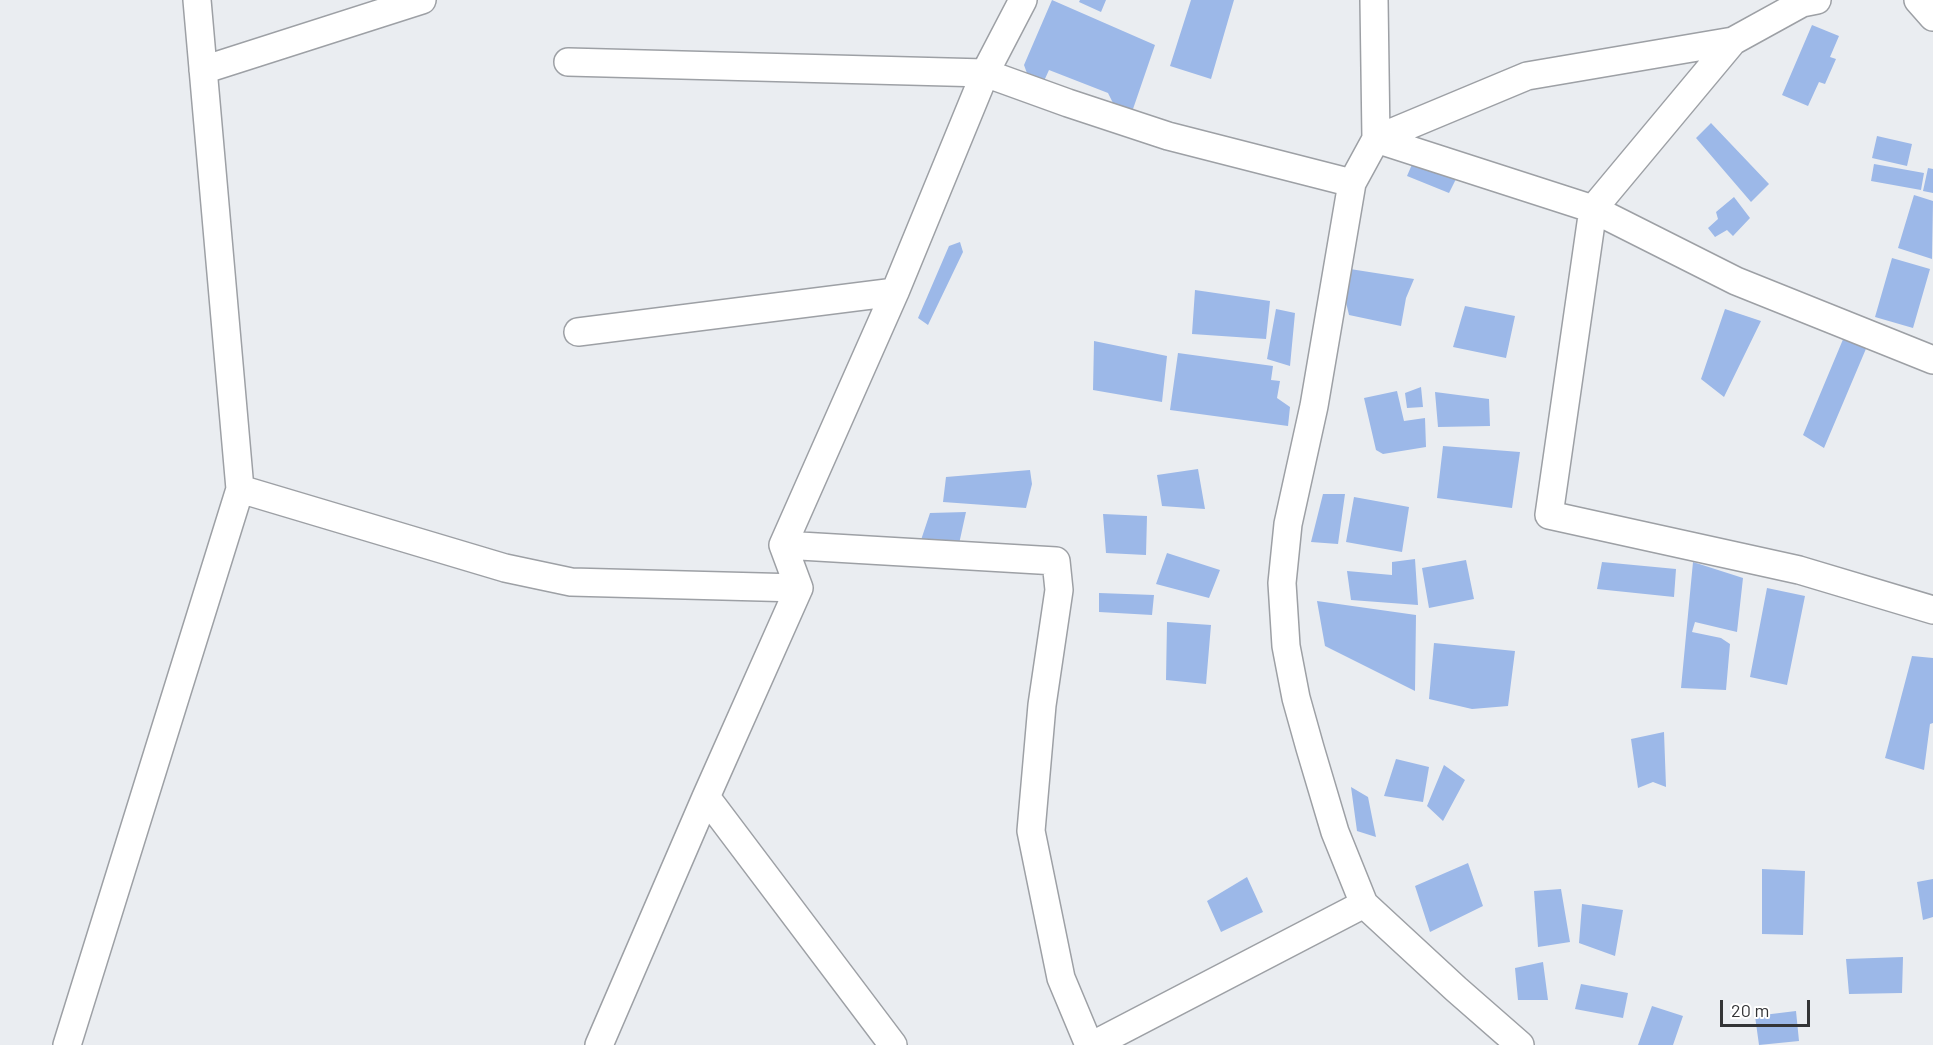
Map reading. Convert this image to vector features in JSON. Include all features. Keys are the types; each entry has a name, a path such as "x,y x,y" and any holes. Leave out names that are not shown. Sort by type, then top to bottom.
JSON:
{"street":[{"path":"68,1045 240,489 197,0"},
{"path":"203,70 422,0"},
{"path":"599,1045 706,796 799,588 783,545 895,292 985,73 1023,0"},
{"path":"1374,0 1376,139 1352,183 1314,406 1288,524 1282,583 1286,646 1296,698 1335,832 1364,903 1456,990 1520,1045"},
{"path":"1376,139 1527,76 1733,41 1802,3 1817,0"},
{"path":"1918,0 1933,17"},
{"path":"1733,41 1593,209 1549,515 1799,570 1933,610"},
{"path":"568,62 985,73 1168,136 1352,183"},
{"path":"1376,139 1593,209 1736,282 1933,360"},
{"path":"578,332 895,292"},
{"path":"240,489 505,568 571,582 799,588"},
{"path":"783,545 1056,561 1059,590 1042,705 1031,831 1061,978 1091,1045 1364,903"},
{"path":"706,796 893,1045"}],"building":[{"path":"1052,0 1155,45 1133,109 1115,107 1108,93 1049,70 1044,81 1028,76 1024,65"},
{"path":"1080,0 1106,0 1101,12 1079,2"},
{"path":"1191,0 1234,0 1211,79 1170,66"},
{"path":"1812,25 1839,36 1830,57 1836,59 1825,84 1819,82 1808,106 1782,95"},
{"path":"1711,123 1769,184 1751,202 1696,138"},
{"path":"1877,136 1912,144 1907,166 1872,158"},
{"path":"1413,162 1457,177 1449,193 1407,176"},
{"path":"1874,164 1924,173 1921,190 1871,181"},
{"path":"1928,168 1933,169 1933,193 1923,191"},
{"path":"1914,195 1933,201 1932,259 1898,248"},
{"path":"1734,197 1750,218 1733,236 1727,230 1715,237 1708,228 1718,219 1716,212"},
{"path":"960,242 963,252 928,325 918,318 949,246"},
{"path":"1892,258 1930,269 1913,328 1875,317"},
{"path":"1350,269 1414,279 1406,298 1401,326 1349,315 1344,294"},
{"path":"1195,290 1270,301 1266,339 1192,334"},
{"path":"1465,306 1515,316 1506,358 1453,347"},
{"path":"1276,309 1295,313 1290,366 1267,359"},
{"path":"1725,309 1761,321 1724,397 1701,379"},
{"path":"1844,337 1868,344 1824,448 1803,435"},
{"path":"1094,341 1167,356 1162,402 1093,390"},
{"path":"1178,353 1273,366 1271,380 1280,381 1277,398 1290,407 1288,426 1170,410"},
{"path":"1421,387 1423,407 1407,408 1405,393"},
{"path":"1397,391 1404,421 1425,418 1426,447 1383,454 1376,450 1364,398"},
{"path":"1435,392 1489,399 1490,426 1438,427"},
{"path":"1443,446 1520,452 1512,508 1437,498"},
{"path":"1198,469 1205,509 1162,506 1157,475"},
{"path":"1030,470 1032,484 1026,508 943,502 946,477"},
{"path":"1323,494 1345,494 1338,544 1311,542"},
{"path":"1354,497 1409,507 1402,552 1346,542"},
{"path":"966,512 959,544 921,540 930,513"},
{"path":"1103,514 1147,516 1146,555 1106,553"},
{"path":"1167,553 1220,570 1209,598 1156,584"},
{"path":"1415,559 1418,605 1351,600 1347,571 1392,575 1392,562"},
{"path":"1466,560 1474,599 1429,608 1422,568"},
{"path":"1602,562 1676,569 1674,597 1597,589"},
{"path":"1693,562 1743,578 1737,632 1695,622 1692,632 1721,638 1730,644 1726,690 1681,688"},
{"path":"1767,588 1805,596 1787,685 1750,677"},
{"path":"1099,593 1154,595 1152,615 1099,612"},
{"path":"1317,601 1416,615 1415,691 1325,646"},
{"path":"1167,622 1211,625 1206,684 1166,680"},
{"path":"1434,643 1515,651 1508,706 1472,709 1429,699"},
{"path":"1912,656 1933,658 1933,723 1930,724 1924,770 1885,758"},
{"path":"1664,732 1666,787 1653,782 1638,788 1631,739"},
{"path":"1396,759 1429,767 1423,802 1384,796"},
{"path":"1444,765 1465,780 1443,821 1427,806"},
{"path":"1351,787 1368,797 1376,837 1357,831"},
{"path":"1468,863 1483,906 1430,932 1415,886"},
{"path":"1762,869 1805,871 1803,935 1762,934"},
{"path":"1247,877 1263,912 1221,932 1207,901"},
{"path":"1933,879 1933,917 1923,920 1917,882"},
{"path":"1561,889 1570,942 1538,947 1534,891"},
{"path":"1582,904 1623,910 1615,956 1579,943"},
{"path":"1903,957 1902,993 1849,994 1846,959"},
{"path":"1543,962 1548,1000 1518,1000 1515,968"},
{"path":"1581,984 1628,993 1623,1018 1575,1009"},
{"path":"1652,1006 1683,1016 1673,1045 1638,1045"},
{"path":"1796,1011 1799,1041 1759,1045 1755,1016"}]}
